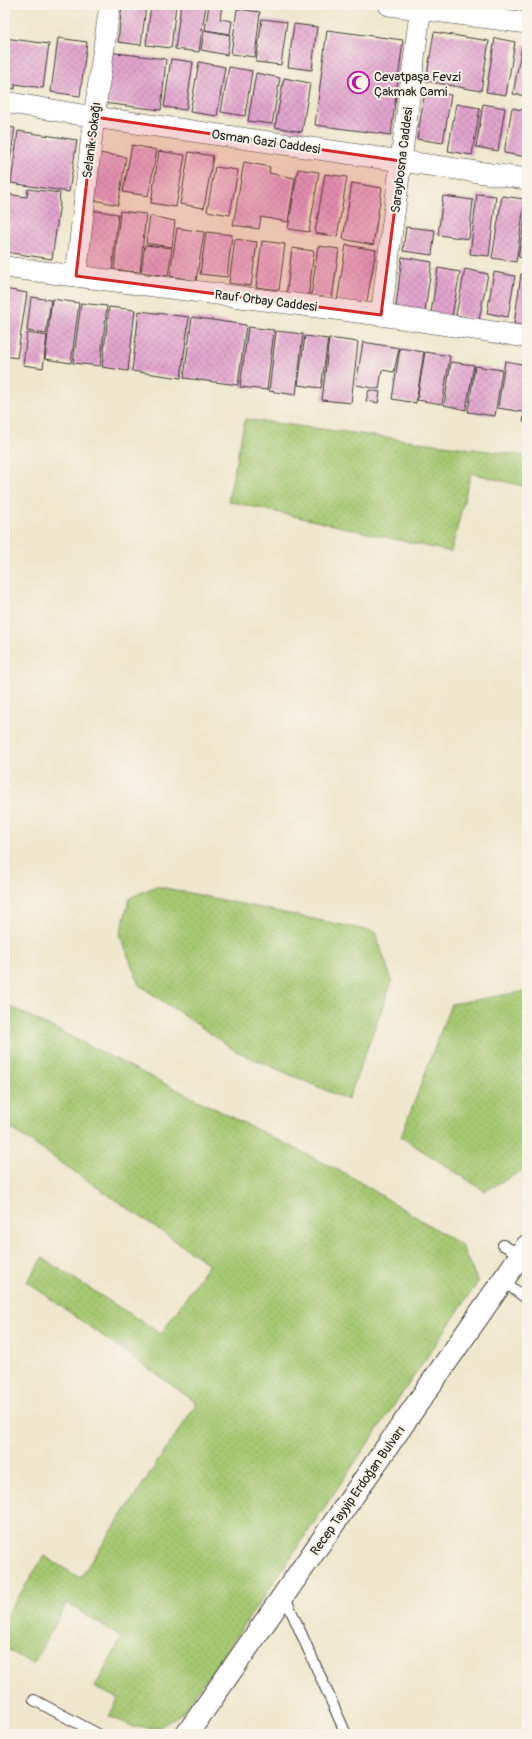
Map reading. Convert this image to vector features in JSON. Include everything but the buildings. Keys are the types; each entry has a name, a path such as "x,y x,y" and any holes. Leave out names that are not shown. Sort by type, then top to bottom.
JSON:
{"street":[{"name":"Selanik Sokağı","path":"76,276 94,117 110,5"},
{"path":"389,5 421,7 527,23"},
{"name":"Saraybosna Caddesi","path":"381,315 421,7"},
{"name":"Osman Gazi Caddesi","path":"5,102 94,117 527,180"},
{"name":"Rauf Orbay Caddesi","path":"5,267 381,315 527,337"},
{"name":"Recep Tayyip Erdoğan Bulvarı","path":"187,1734 503,1281 517,1249"}],"lane":[{"path":"503,1281 527,1299"},
{"path":"284,1595 346,1734"},
{"path":"34,1700 98,1734"}],"highlighted area":[{"path":"94,117 401,161 381,315 76,276"}],"green space":[{"path":"245,419 527,456 527,487 471,473 451,552 228,501"},
{"path":"156,886 375,932 392,981 348,1100 236,1051 139,985 120,934 130,898"},
{"path":"527,991 527,1168 485,1191 401,1137 451,1004"},
{"path":"5,1004 350,1176 461,1245 478,1282 221,1659 182,1713 158,1728 134,1727 109,1716 118,1699 95,1687 122,1638 67,1603 33,1664 5,1648 5,1618 44,1556 80,1578 197,1403 27,1282 42,1258 161,1334 209,1264 5,1124"}],"place":[{"name":"Cevatpaşa Fevzi Çakmak Cami","path":"359,83"}]}
